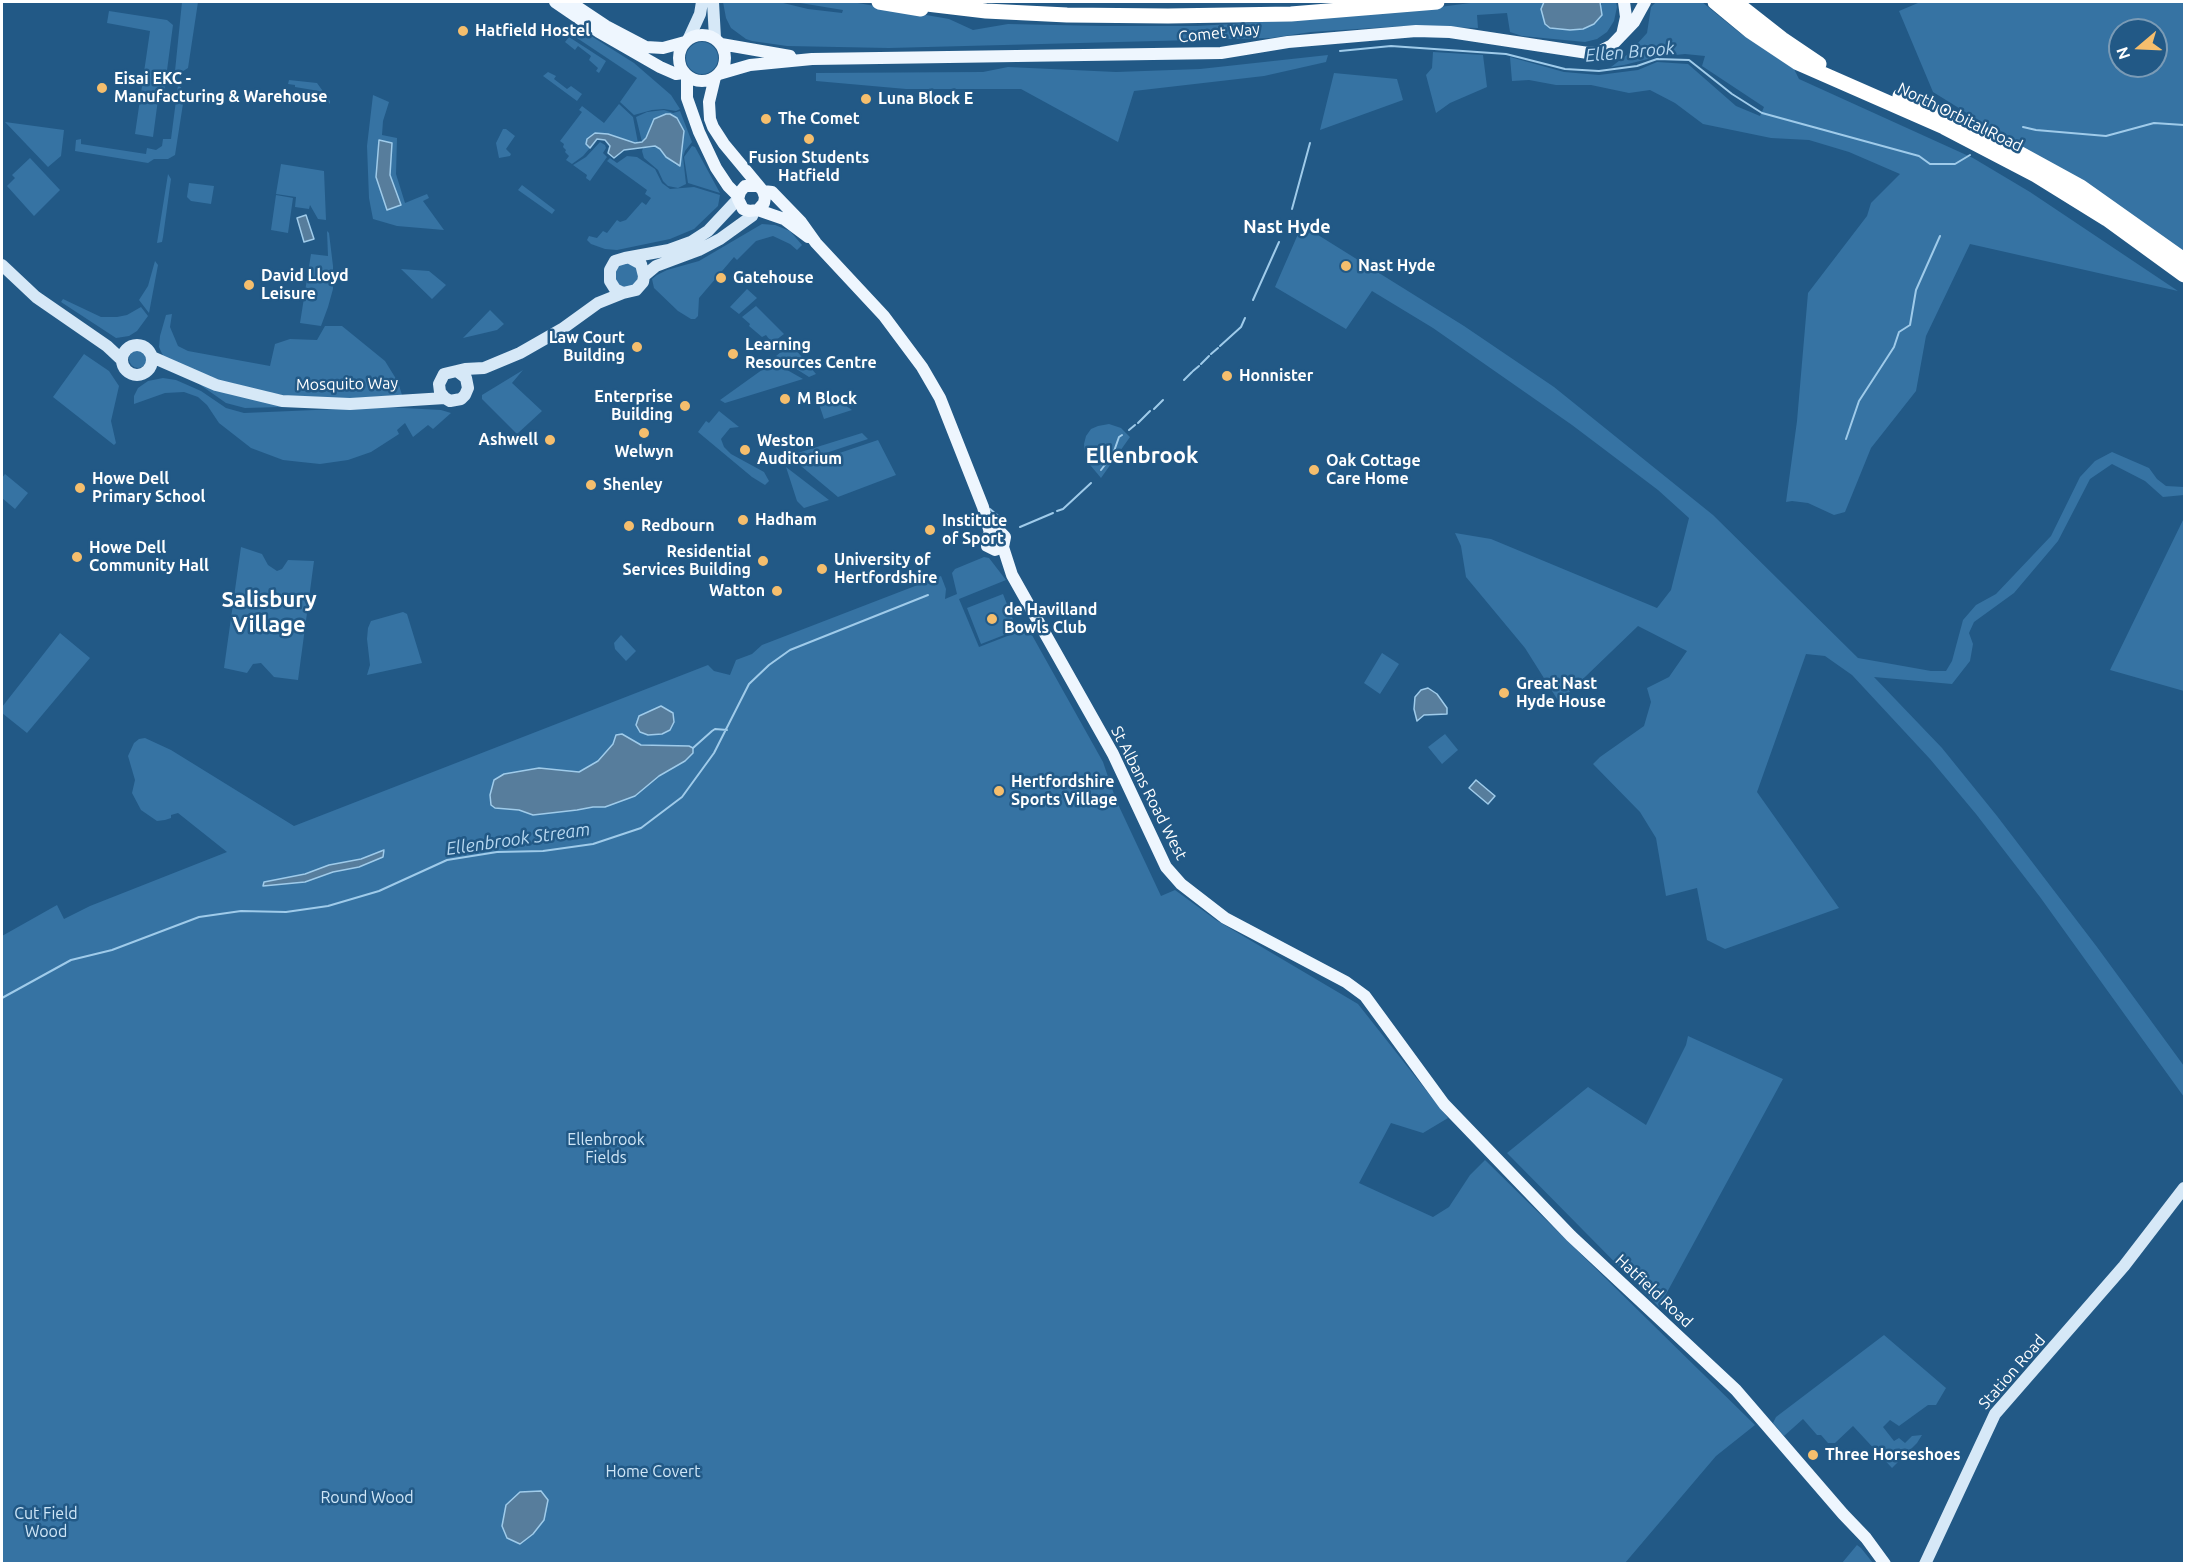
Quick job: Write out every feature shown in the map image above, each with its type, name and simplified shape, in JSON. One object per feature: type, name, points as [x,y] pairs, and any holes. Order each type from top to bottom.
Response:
[{"type":"highway","points":[[879,2],[980,18],[1088,23],[1200,23],[1437,2]]},
{"type":"highway","points":[[910,2],[1067,15],[1292,14]]},
{"type":"highway","points":[[1168,16],[1317,2]]},
{"type":"highway","name":"North Orbital Road","points":[[1715,2],[1750,31],[1797,63],[1944,127],[2036,175],[2107,219],[2184,275]]},
{"type":"highway","name":"North Orbital Road","points":[[1735,2],[1814,62],[1940,112],[2009,146],[2081,187],[2184,260]]},
{"type":"main road","points":[[555,2],[599,32],[660,68],[685,75],[696,81],[706,81],[717,76],[725,60],[718,41],[699,35],[663,48],[637,44],[570,2]]},
{"type":"main road","points":[[1621,36],[1626,17],[1624,2]]},
{"type":"main road","name":"Comet Way","points":[[717,76],[750,65],[812,59],[1221,53],[1336,37],[1416,31],[1460,34],[1588,53],[1605,49],[1621,36],[1634,22],[1645,2]]},
{"type":"main road","points":[[685,75],[678,61],[679,54],[687,40]]},
{"type":"main road","name":"Comet Way","points":[[718,41],[812,59]]},
{"type":"main road","name":"St Albans Road West","points":[[685,75],[687,98],[702,141],[716,168],[738,197],[743,209],[784,219],[816,243]]},
{"type":"main road","name":"St Albans Road West","points":[[717,76],[709,102],[710,118],[724,144],[747,169],[760,189],[776,195],[801,222],[816,243],[884,316],[922,367],[940,398],[994,532],[987,538],[987,546],[999,549],[1113,754],[1166,867],[1181,884],[1225,918],[1346,982],[1365,996],[1401,1047]]},
{"type":"main road","points":[[738,197],[745,186],[760,189],[764,202],[756,211]]},
{"type":"main road","name":"Hatfield Road","points":[[1401,1047],[1444,1104],[1571,1236],[1736,1390],[1866,1538],[1884,1563]]},
{"type":"street","points":[[687,40],[700,14],[702,2]]},
{"type":"street","points":[[713,2],[718,41]]},
{"type":"street","points":[[598,303],[615,261],[669,250],[691,242],[708,231],[738,197]]},
{"type":"street","points":[[644,276],[656,266],[699,250],[720,239],[756,211]]},
{"type":"street","points":[[483,368],[477,367],[444,374],[439,384],[440,392],[450,401],[460,399],[465,395],[468,385],[483,368],[547,339],[598,303],[636,290],[643,282],[644,276],[641,264],[630,258]]},
{"type":"street","points":[[2,265],[36,297],[107,346],[122,360]]},
{"type":"street","points":[[609,277],[615,289],[623,293]]},
{"type":"street","points":[[107,346],[129,347],[136,344],[145,347],[151,363],[145,373],[133,374],[123,366],[124,353],[129,347]]},
{"type":"street","name":"Mosquito Way","points":[[151,363],[175,368],[216,385],[282,401],[350,404],[445,398]]},
{"type":"street","points":[[457,371],[466,378],[468,385]]},
{"type":"street","name":"Mosquito Way","points":[[417,399],[439,384]]},
{"type":"street","name":"Station Road","points":[[1926,1563],[1995,1414],[2061,1341],[2158,1224],[2184,1188]]},
{"type":"green space","points":[[182,2],[198,2],[188,68],[180,73],[175,71]]},
{"type":"green space","points":[[723,2],[779,2],[808,9],[842,13],[843,10],[794,2],[852,2],[949,19],[973,30],[1008,24],[1197,26],[1432,8],[1478,2],[1602,5],[1600,2],[1616,2],[1617,7],[1614,21],[1607,32],[1597,39],[1585,42],[1522,36],[1510,32],[1507,13],[1477,15],[1478,28],[1404,26],[1311,32],[1271,38],[889,48],[787,46],[752,41],[731,28],[726,18]]},
{"type":"green space","points":[[1656,2],[1702,2],[1740,33],[1794,69],[1799,79],[1973,158],[2030,192],[2178,291],[1970,244],[1926,336],[1916,391],[1871,448],[1845,512],[1834,515],[1808,503],[1786,502],[1797,421],[1808,293],[1867,216],[1871,203],[1900,174],[1849,152],[1809,140],[1771,138],[1703,124],[1675,103],[1650,90],[1629,93],[1591,85],[1556,85],[1529,80],[1512,81],[1510,57],[1564,72],[1599,75],[1638,70],[1657,62],[1688,64],[1736,106],[1760,116],[1764,107],[1702,66],[1705,56],[1685,54],[1656,57],[1611,67],[1628,54],[1647,33],[1651,7]]},
{"type":"green space","points":[[1918,2],[2184,2],[2184,255],[1982,127],[1983,123],[1933,92],[1899,11]]},
{"type":"green space","points":[[109,11],[167,20],[173,25],[164,93],[159,92],[153,137],[135,134],[150,31],[107,23]]},
{"type":"green space","points":[[572,24],[634,63],[671,95],[680,109],[676,111],[652,110],[634,115],[620,102],[637,78],[568,32],[568,27]]},
{"type":"green space","points":[[569,37],[606,61],[599,73],[596,71],[598,68],[589,60],[591,56],[578,46],[575,50],[565,42]]},
{"type":"green space","points":[[702,42],[713,47],[718,58],[713,69],[702,74],[691,69],[686,58],[691,47]]},
{"type":"green space","points":[[1433,52],[1483,55],[1487,87],[1450,103],[1436,113],[1426,75],[1432,68]]},
{"type":"green space","points":[[1328,55],[1326,62],[1264,76],[1134,91],[1118,142],[1021,89],[906,89],[816,81],[816,73],[983,72],[1008,67],[1116,72],[1200,69]]},
{"type":"green space","points":[[548,72],[556,76],[554,79],[567,89],[571,86],[582,94],[577,101],[543,76]]},
{"type":"green space","points":[[1334,73],[1397,79],[1403,100],[1320,130]]},
{"type":"green space","points":[[289,80],[317,83],[330,104],[319,91],[295,87],[295,85],[288,84]]},
{"type":"green space","points":[[178,85],[185,91],[175,155],[168,159],[154,159],[148,163],[75,151],[76,140],[81,139],[81,144],[146,154],[147,148],[156,150],[162,146],[163,139],[171,139]]},
{"type":"green space","points":[[373,95],[389,102],[383,121],[382,135],[397,138],[396,174],[405,203],[427,194],[429,198],[423,201],[444,230],[397,226],[373,219],[369,198],[367,146]]},
{"type":"green space","points":[[619,104],[633,117],[638,143],[608,134],[595,133],[586,140],[590,148],[583,156],[572,164],[566,160],[569,156],[565,152],[564,144],[560,141],[582,112],[579,110],[582,106],[604,123]]},
{"type":"green space","points":[[664,110],[673,113],[680,111],[692,142],[683,157],[686,184],[678,188],[668,186],[663,181],[658,170],[644,158],[642,151],[643,148],[658,147],[666,157],[681,166],[680,154],[683,140],[680,122],[670,114],[658,117],[652,122],[642,142],[636,117],[647,112]]},
{"type":"green space","points":[[5,122],[64,130],[61,156],[48,167]]},
{"type":"green space","points":[[503,129],[515,136],[506,149],[511,154],[510,156],[499,158],[496,143]]},
{"type":"green space","points":[[600,142],[605,145],[603,153],[607,157],[590,181],[586,178],[587,175],[573,165],[586,157]]},
{"type":"green space","points":[[692,146],[695,147],[720,193],[688,183],[684,157]]},
{"type":"green space","points":[[627,156],[637,157],[655,169],[662,183],[670,189],[694,187],[720,195],[718,206],[694,229],[670,239],[617,250],[591,244],[587,240],[589,236],[597,238],[603,231],[607,233],[617,220],[620,222],[626,220],[642,202],[646,205],[651,198],[645,194],[647,190],[607,161],[610,158],[617,163]]},
{"type":"green space","points":[[30,158],[60,190],[34,216],[7,186],[15,178],[12,175]]},
{"type":"green space","points":[[281,164],[324,171],[326,220],[318,219],[310,205],[309,209],[295,207],[296,197],[276,194]]},
{"type":"green space","points":[[168,174],[171,179],[163,237],[162,242],[157,243]]},
{"type":"green space","points":[[189,183],[214,186],[211,204],[191,201],[187,197]]},
{"type":"green space","points":[[522,185],[555,210],[552,214],[518,190]]},
{"type":"green space","points":[[276,195],[293,198],[288,233],[271,230]]},
{"type":"green space","points":[[762,224],[775,225],[790,231],[802,245],[797,250],[773,236],[756,241],[737,260],[734,257],[699,298],[698,316],[695,319],[678,311],[654,288],[652,279],[657,275],[699,261]]},
{"type":"green space","points":[[1302,225],[1464,326],[1554,387],[1713,515],[1858,658],[1931,671],[1946,671],[1952,661],[1963,620],[1976,605],[1996,594],[2051,536],[2080,477],[2095,461],[2112,452],[2149,468],[2166,486],[2184,487],[2184,495],[2163,497],[2145,481],[2112,464],[2090,479],[2058,541],[2014,593],[1974,622],[1969,633],[1973,644],[1970,661],[1952,684],[1874,677],[1942,748],[2097,947],[2184,1066],[2184,1097],[2040,897],[1976,814],[1930,759],[1852,675],[1825,656],[1806,654],[1757,792],[1839,908],[1725,949],[1707,940],[1697,888],[1666,896],[1656,838],[1640,812],[1593,764],[1644,726],[1651,702],[1647,688],[1669,677],[1687,651],[1638,626],[1559,702],[1525,648],[1466,577],[1461,546],[1455,533],[1491,539],[1657,608],[1671,590],[1689,518],[1658,490],[1572,425],[1433,328],[1372,291],[1346,329],[1275,287]]},
{"type":"green space","points":[[327,231],[333,266],[333,289],[328,307],[321,326],[300,323],[311,254],[328,256]]},
{"type":"green space","points":[[155,261],[158,265],[149,313],[139,300],[148,286]]},
{"type":"green space","points":[[626,263],[634,267],[638,275],[634,283],[626,287],[618,283],[614,275],[618,267]]},
{"type":"green space","points":[[401,269],[429,271],[446,285],[432,299]]},
{"type":"green space","points":[[747,289],[757,298],[739,314],[730,307]]},
{"type":"green space","points":[[63,299],[101,317],[127,315],[141,307],[148,316],[137,331],[129,336],[116,338],[61,302]]},
{"type":"green space","points":[[756,306],[784,334],[772,343],[766,335],[762,337],[749,326],[750,324],[742,317]]},
{"type":"green space","points":[[490,310],[504,324],[497,330],[463,338]]},
{"type":"green space","points":[[172,314],[170,327],[178,346],[188,351],[270,366],[275,344],[290,339],[317,340],[325,326],[342,326],[385,361],[398,382],[402,395],[341,399],[301,398],[252,390],[208,378],[164,358],[159,347],[160,336],[166,315]]},
{"type":"green space","points":[[791,344],[816,374],[809,377],[776,356]]},
{"type":"green space","points":[[138,350],[146,355],[147,359],[142,367],[138,368],[130,363],[129,359],[134,351]]},
{"type":"green space","points":[[84,354],[109,371],[119,386],[111,421],[116,443],[114,445],[53,397]]},
{"type":"green space","points":[[773,362],[803,379],[725,403],[720,400]]},
{"type":"green space","points":[[523,370],[512,383],[542,411],[517,434],[482,399],[482,395]]},
{"type":"green space","points":[[163,378],[176,380],[201,391],[226,408],[244,413],[385,407],[441,410],[451,413],[433,429],[428,425],[413,437],[405,423],[397,430],[399,434],[371,452],[348,460],[320,464],[283,460],[251,448],[219,423],[207,405],[198,397],[184,392],[165,393],[134,404],[134,396],[138,388],[148,381]]},
{"type":"green space","points":[[199,384],[292,404],[280,407],[245,408],[226,403]]},
{"type":"green space","points":[[832,396],[852,410],[824,419],[818,401]]},
{"type":"green space","points":[[719,411],[739,427],[730,428],[721,439],[724,447],[731,454],[764,472],[769,481],[765,485],[698,432],[706,421],[709,423]]},
{"type":"green space","points":[[1109,424],[1121,428],[1130,437],[1101,478],[1086,460],[1084,444],[1091,429]]},
{"type":"green space","points":[[862,433],[868,439],[796,463],[788,456]]},
{"type":"green space","points":[[878,440],[896,475],[838,497],[801,466]]},
{"type":"green space","points":[[786,467],[829,500],[804,508],[797,501]]},
{"type":"green space","points":[[5,474],[28,493],[15,509],[2,498],[2,478]]},
{"type":"green space","points":[[2184,518],[2184,691],[2110,670]]},
{"type":"green space","points":[[241,547],[262,554],[268,565],[277,571],[282,569],[288,560],[314,561],[298,680],[274,677],[261,663],[253,664],[247,673],[224,668]]},
{"type":"green space","name":"Ellenbrook Fields","points":[[984,557],[989,558],[1006,580],[959,599],[979,647],[1028,628],[1103,762],[1116,800],[1161,896],[1175,890],[1216,920],[1358,1004],[1448,1118],[1423,1133],[1391,1123],[1359,1183],[1433,1217],[1449,1207],[1470,1175],[1485,1160],[1755,1425],[1716,1456],[1625,1563],[2,1563],[2,936],[57,905],[64,919],[90,906],[227,852],[178,813],[171,815],[171,818],[157,821],[141,810],[132,793],[135,780],[128,756],[134,743],[145,738],[171,750],[294,826],[708,665],[714,671],[730,675],[736,660],[752,654],[762,645],[941,576],[946,589],[945,599],[957,594],[952,573],[955,569]]},
{"type":"green space","name":"de Havilland Bowls Club","points":[[1003,594],[1017,630],[981,644],[967,608]]},
{"type":"green space","points":[[403,612],[407,614],[422,663],[367,675],[370,665],[367,639],[371,621]]},
{"type":"green space","points":[[60,633],[90,658],[27,733],[2,713],[2,707]]},
{"type":"green space","points":[[621,635],[636,651],[626,661],[615,649],[614,643]]},
{"type":"green space","points":[[1382,653],[1399,664],[1380,694],[1364,683]]},
{"type":"green space","points":[[1445,734],[1458,750],[1442,764],[1428,747]]},
{"type":"green space","points":[[1688,1036],[1783,1079],[1659,1307],[1507,1153],[1588,1087],[1646,1125],[1686,1045]]},
{"type":"green space","points":[[1884,1335],[1946,1388],[1936,1405],[1928,1405],[1899,1426],[1890,1420],[1883,1427],[1894,1441],[1899,1438],[1905,1443],[1912,1436],[1922,1435],[1917,1443],[1892,1468],[1853,1426],[1835,1443],[1828,1443],[1821,1435],[1817,1435],[1803,1419],[1784,1436],[1773,1423],[1776,1417]]},
{"type":"green space","points":[[1857,1545],[1861,1548],[1873,1563],[1842,1563]]},
{"type":"shaded area","points":[[1544,2],[1600,2],[1602,15],[1594,24],[1583,29],[1550,28],[1545,24],[1541,9]]},
{"type":"shaded area","points":[[666,114],[677,118],[684,131],[680,166],[655,146],[624,150],[614,158],[608,153],[610,146],[605,140],[597,139],[590,148],[586,144],[587,139],[595,133],[608,134],[635,143],[642,142],[654,119]]},
{"type":"shaded area","points":[[379,140],[392,143],[390,175],[401,205],[387,210],[376,177]]},
{"type":"shaded area","points":[[306,215],[314,239],[304,242],[297,218]]},
{"type":"shaded area","points":[[1428,688],[1437,694],[1447,708],[1447,714],[1424,715],[1417,721],[1414,709],[1415,697],[1421,690]]},
{"type":"shaded area","points":[[661,706],[673,713],[674,722],[670,730],[662,734],[648,735],[640,732],[636,725],[639,716]]},
{"type":"shaded area","points":[[622,734],[641,745],[689,746],[693,748],[693,753],[635,796],[605,807],[533,815],[519,810],[495,808],[491,805],[490,795],[494,780],[504,774],[539,768],[579,772],[598,761],[613,744],[616,735]]},
{"type":"shaded area","points":[[1476,780],[1495,796],[1488,804],[1469,788]]},
{"type":"shaded area","points":[[384,850],[383,857],[359,867],[333,872],[305,882],[263,886],[264,882],[305,874],[329,865],[361,859]]},
{"type":"shaded area","points":[[541,1491],[548,1500],[544,1520],[533,1534],[520,1544],[507,1538],[502,1526],[506,1505],[520,1492]]},
{"type":"waterway","name":"Ellen Brook","points":[[1340,51],[1391,46],[1506,54],[1565,69],[1599,71],[1637,66],[1657,59],[1689,60],[1732,94],[1762,113],[1919,156],[1930,164],[1955,164],[1970,155]]},
{"type":"waterway","name":"Ellen Brook","points":[[2023,127],[2106,136],[2154,123],[2184,125]]},
{"type":"waterway","name":"Ellen Brook","points":[[1292,209],[1310,143]]},
{"type":"waterway","points":[[1846,439],[1859,401],[1894,347],[1899,332],[1910,325],[1916,290],[1940,236]]},
{"type":"waterway","name":"Ellen Brook","points":[[1253,300],[1279,242]]},
{"type":"waterway","name":"Ellen Brook","points":[[1220,346],[1241,327],[1245,318]]},
{"type":"waterway","name":"Ellen Brook","points":[[1211,354],[1218,348]]},
{"type":"waterway","name":"Ellen Brook","points":[[1201,364],[1209,356]]},
{"type":"waterway","name":"Ellen Brook","points":[[1193,371],[1199,366]]},
{"type":"waterway","name":"Ellen Brook","points":[[1184,380],[1192,372]]},
{"type":"waterway","name":"Ellen Brook","points":[[1154,409],[1163,400]]},
{"type":"waterway","name":"Ellen Brook","points":[[1138,423],[1150,411]]},
{"type":"waterway","name":"Ellen Brook","points":[[1129,430],[1135,425]]},
{"type":"waterway","name":"Ellen Brook","points":[[1101,470],[1113,454],[1119,437],[1122,435]]},
{"type":"waterway","name":"Ellen Brook","points":[[1057,511],[1063,509],[1091,483]]},
{"type":"waterway","points":[[990,509],[1002,519]]},
{"type":"waterway","name":"Ellen Brook","points":[[1020,527],[1053,513]]},
{"type":"waterway","name":"Ellenbrook Stream","points":[[2,998],[71,960],[112,950],[199,917],[241,911],[286,912],[328,906],[379,891],[447,860],[497,852],[543,851],[593,844],[641,828],[682,797],[714,753],[749,684],[769,665],[790,650],[928,595]]},
{"type":"waterway","points":[[693,748],[715,729],[727,730]]},
{"type":"place","name":"Hatfield Hostel","points":[[463,31]]},
{"type":"place","name":"Eisai EKC - Manufacturing & Warehouse","points":[[102,88]]},
{"type":"place","name":"Luna Block E","points":[[866,99]]},
{"type":"place","name":"The Comet","points":[[766,119]]},
{"type":"place","name":"Fusion Students Hatfield","points":[[809,139]]},
{"type":"place","name":"Nast Hyde","points":[[1346,266]]},
{"type":"place","name":"Gatehouse","points":[[721,278]]},
{"type":"place","name":"David Lloyd Leisure","points":[[249,285]]},
{"type":"place","name":"Law Court Building","points":[[637,347]]},
{"type":"place","name":"Learning Resources Centre","points":[[733,354]]},
{"type":"place","name":"Honnister","points":[[1227,376]]},
{"type":"place","name":"M Block","points":[[785,399]]},
{"type":"place","name":"Enterprise Building","points":[[685,406]]},
{"type":"place","name":"Welwyn","points":[[644,433]]},
{"type":"place","name":"Ashwell","points":[[550,440]]},
{"type":"place","name":"Weston Auditorium","points":[[745,450]]},
{"type":"place","name":"Oak Cottage Care Home","points":[[1314,470]]},
{"type":"place","name":"Shenley","points":[[591,485]]},
{"type":"place","name":"Howe Dell Primary School","points":[[80,488]]},
{"type":"place","name":"Hadham","points":[[743,520]]},
{"type":"place","name":"Redbourn","points":[[629,526]]},
{"type":"place","name":"Institute of Sport","points":[[930,530]]},
{"type":"place","name":"Howe Dell Community Hall","points":[[77,557]]},
{"type":"place","name":"Residential Services Building","points":[[763,561]]},
{"type":"place","name":"University of Hertfordshire","points":[[822,569]]},
{"type":"place","name":"Watton","points":[[777,591]]},
{"type":"place","name":"de Havilland Bowls Club","points":[[992,619]]},
{"type":"place","name":"Great Nast Hyde House","points":[[1504,693]]},
{"type":"place","name":"Hertfordshire Sports Village","points":[[999,791]]},
{"type":"place","name":"Three Horseshoes","points":[[1813,1455]]},
{"type":"district","name":"Nast Hyde","points":[[1287,227]]},
{"type":"district","name":"Ellenbrook","points":[[1142,456]]},
{"type":"district","name":"Salisbury Village","points":[[269,612]]},
{"type":"park label","name":"Home Covert","points":[[653,1472]]},
{"type":"park label","name":"Round Wood","points":[[367,1498]]},
{"type":"park label","name":"Cut Field Wood","points":[[46,1523]]}]
